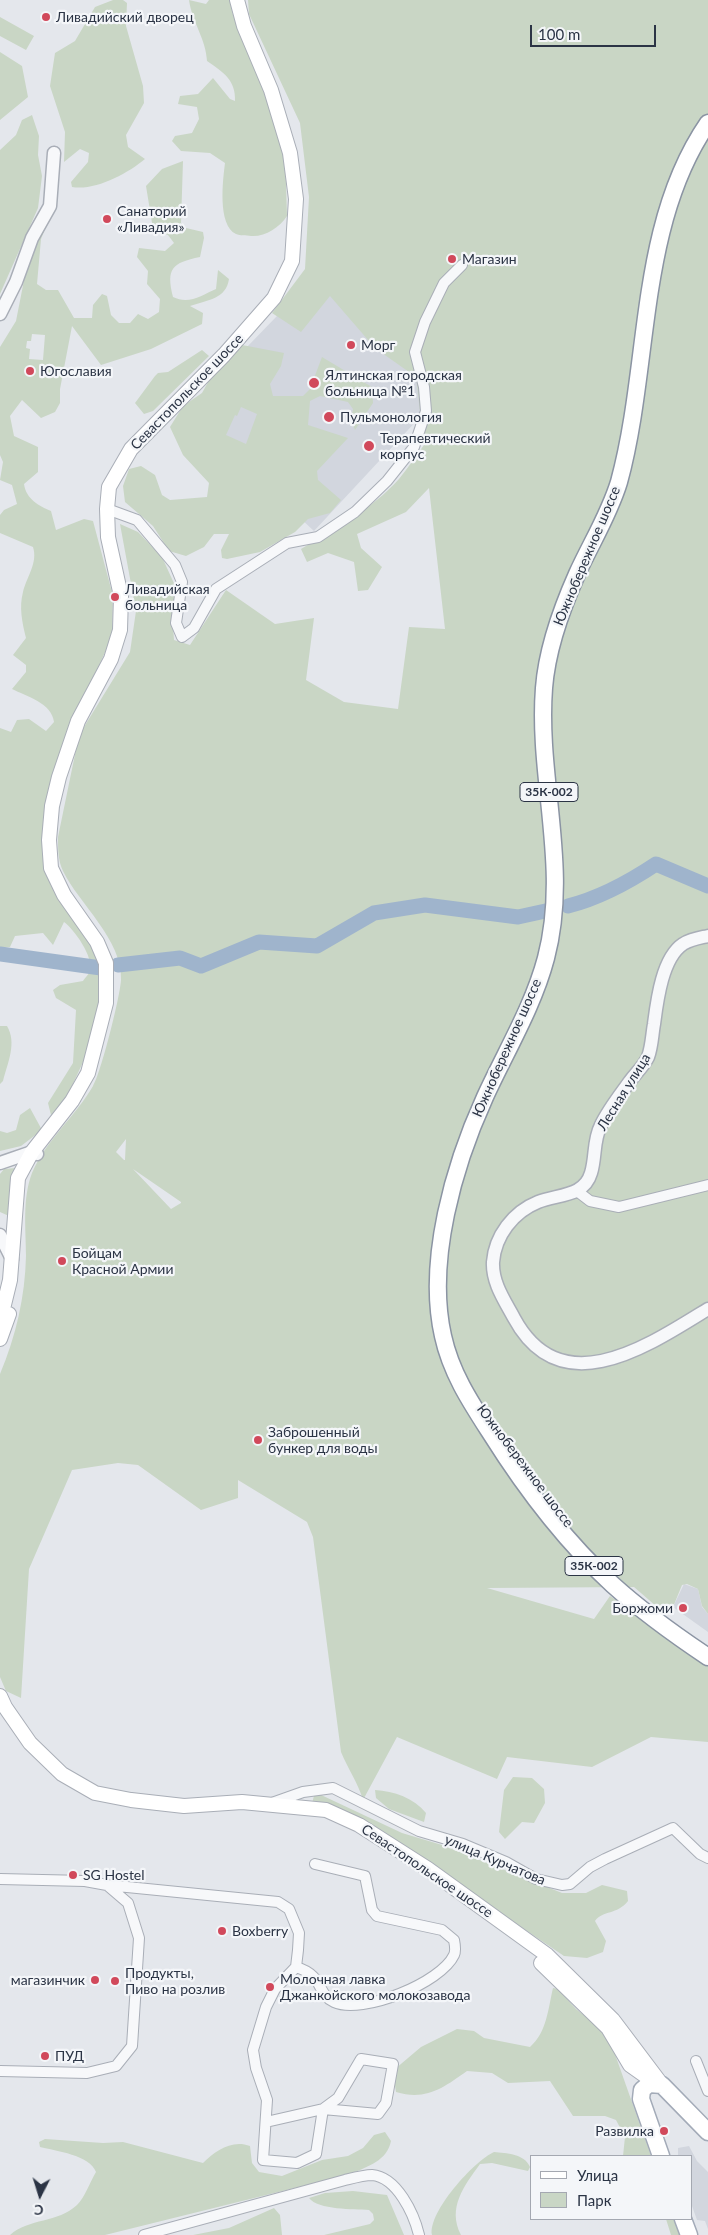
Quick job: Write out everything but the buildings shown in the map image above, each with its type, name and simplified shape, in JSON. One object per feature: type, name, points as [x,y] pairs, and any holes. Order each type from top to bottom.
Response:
[{"type":"main road","name":"Севастопольское шоссе","points":[[4,1308],[12,1259],[16,1189],[23,1167],[72,1101],[88,1073],[106,1003],[106,963],[97,942],[64,894],[51,868],[49,840],[52,806],[74,730],[111,659],[120,630],[121,596],[108,537],[109,487],[131,449],[224,356],[274,298],[292,261],[296,200],[290,154],[271,90],[244,26],[237,0]]},
{"type":"main road","name":"Южнобережное шоссе","points":[[708,123],[680,170],[671,195],[649,301],[626,455],[617,488],[608,514],[577,575],[547,663],[543,720],[555,850],[556,903],[552,927],[537,986],[516,1035],[484,1100],[460,1159],[445,1222],[438,1294],[442,1335],[455,1375],[503,1453],[587,1559],[614,1586],[708,1657]]},
{"type":"main road","name":"Южнобережное шоссе","points":[[708,136],[686,174],[666,240],[632,459],[623,492],[560,640],[550,694],[549,725],[563,865],[560,930],[554,961],[544,991],[481,1129],[470,1163],[454,1226],[447,1305],[449,1333],[457,1358],[476,1401],[525,1471],[592,1554],[619,1581],[665,1623],[708,1647]]},
{"type":"main road","points":[[0,1339],[4,1308],[16,1275],[23,1199],[26,1180],[35,1153]]},
{"type":"main road","name":"Севастопольское шоссе","points":[[12,1259],[16,1275]]},
{"type":"main road","name":"Севастопольское шоссе","points":[[2,1705],[28,1749],[58,1777],[91,1797],[129,1807],[182,1812],[267,1807],[326,1810],[366,1829],[428,1869],[547,1955],[613,2020],[660,2086],[708,2136]]},
{"type":"main road","name":"Севастопольское шоссе","points":[[267,1807],[282,1812],[325,1818],[340,1824],[382,1848],[542,1963],[608,2028],[630,2065],[660,2086],[708,2132]]},
{"type":"main road","points":[[636,2050],[630,2065],[661,2155]]},
{"type":"main road","points":[[642,2102],[645,2086],[660,2086]]},
{"type":"main road","points":[[683,2220],[689,2235]]},
{"type":"street","points":[[0,314],[16,282],[32,238],[50,206],[54,153]]},
{"type":"street","points":[[109,510],[137,520],[175,565],[182,582],[176,623],[182,637],[194,628],[216,589],[287,543],[318,537],[355,512],[386,481],[414,447],[426,410],[424,387],[415,352],[425,322],[444,283],[462,265]]},
{"type":"street","name":"Лесная улица","points":[[577,1191],[586,1184],[590,1177],[600,1126],[631,1079],[643,1066],[648,1055],[662,979],[675,952],[688,942],[708,936]]},
{"type":"street","points":[[0,1163],[35,1153]]},
{"type":"street","points":[[708,1185],[619,1207],[590,1201],[577,1191],[538,1202],[505,1228],[495,1249],[493,1264],[498,1288],[518,1324],[544,1355],[558,1361],[577,1364],[601,1363],[646,1346],[708,1309]]},
{"type":"street","points":[[0,1235],[12,1259]]},
{"type":"street","name":"улица Курчатова","points":[[267,1807],[303,1792],[333,1788],[398,1822],[419,1831],[463,1844],[552,1884],[570,1884],[590,1867],[673,1828],[700,1854],[708,1858]]},
{"type":"street","points":[[296,1968],[307,1971],[316,1978],[325,1995],[334,2002],[359,2006],[382,2001],[432,1977],[447,1965],[455,1955],[454,1940],[442,1930],[377,1916],[372,1910],[364,1876],[315,1864]]},
{"type":"street","points":[[0,1879],[85,1880],[107,1885],[278,1902],[289,1909],[299,1933],[296,1968],[275,1989],[266,2007],[253,2050],[256,2068],[267,2100],[263,2160],[297,2163],[316,2154],[323,2109],[338,2098],[361,2059],[393,2064],[386,2103],[378,2114],[323,2109],[266,2122]]},
{"type":"street","points":[[0,2070],[87,2073],[116,2066],[132,2046],[139,1938],[128,1903],[107,1885]]},
{"type":"street","points":[[696,2061],[708,2091]]},
{"type":"street","points":[[144,2235],[345,2180],[373,2175],[388,2181],[396,2190],[416,2222],[419,2235]]},
{"type":"shaded area","name":"Ялтинская городская больница №1","points":[[322,284],[414,356],[421,416],[314,531],[185,411],[307,285]]},
{"type":"shaded area","points":[[684,1584],[698,1589],[702,1607],[708,1614],[708,1632],[673,1607]]},
{"type":"shaded area","points":[[689,2146],[697,2161],[708,2172],[708,2229],[705,2221],[697,2220],[693,2209],[693,2155],[678,2155],[678,2148]]},
{"type":"green space","points":[[113,0],[123,0],[127,3],[126,26],[143,86],[144,103],[126,135],[128,147],[145,159],[120,176],[100,184],[81,188],[72,187],[71,182],[88,162],[89,153],[80,149],[64,162],[65,132],[50,86],[55,53],[75,41],[95,7]]},
{"type":"green space","points":[[189,0],[206,4],[209,0],[231,0],[232,12],[274,116],[285,152],[287,216],[276,228],[261,235],[238,235],[230,229],[226,221],[223,201],[225,163],[210,153],[181,151],[172,141],[175,136],[192,133],[199,119],[197,107],[178,104],[180,96],[198,94],[213,78],[230,99],[235,101],[231,82],[223,73],[207,61],[204,45]]},
{"type":"green space","points":[[248,0],[708,0],[708,1614],[702,1606],[698,1589],[687,1584],[682,1585],[673,1607],[664,1613],[634,1587],[487,1588],[594,1619],[610,1596],[708,1663],[708,1742],[651,1737],[592,1767],[507,1757],[497,1779],[397,1737],[363,1800],[341,1752],[313,1537],[307,1522],[238,1480],[238,1498],[201,1510],[138,1465],[118,1463],[72,1470],[29,1569],[21,1698],[6,1691],[0,1677],[0,1374],[11,1345],[22,1301],[26,1256],[25,1214],[27,1193],[32,1173],[38,1161],[93,1086],[110,1034],[121,980],[120,965],[115,951],[99,923],[70,884],[61,867],[58,850],[58,837],[79,735],[130,652],[136,611],[120,524],[138,532],[162,557],[177,590],[172,611],[174,640],[190,645],[226,590],[275,624],[314,618],[306,680],[344,702],[398,709],[409,627],[445,629],[429,488],[406,512],[357,534],[361,548],[382,567],[368,590],[358,591],[354,562],[328,553],[307,562],[301,549],[353,518],[377,500],[399,479],[424,445],[416,377],[375,348],[330,296],[301,332],[272,313],[305,269],[309,197],[300,123],[249,14]],"holes":[[[126,1139],[125,1160],[124,1160],[116,1152]],[[133,1169],[181,1202],[181,1203],[171,1209]]]},
{"type":"green space","points":[[0,17],[34,36],[26,50],[0,36]]},
{"type":"green space","points":[[0,52],[22,66],[28,97],[0,120]]},
{"type":"green space","points":[[32,115],[39,136],[38,155],[42,176],[38,208],[0,294],[0,150],[16,135],[22,120]]},
{"type":"green space","points":[[183,161],[181,223],[186,228],[203,232],[204,238],[200,257],[183,262],[173,268],[170,279],[173,297],[190,300],[216,289],[218,270],[229,279],[224,291],[215,298],[190,306],[203,313],[202,324],[151,349],[101,365],[72,326],[60,389],[60,403],[55,412],[41,418],[22,400],[10,416],[14,436],[38,447],[38,472],[24,484],[27,494],[38,504],[51,511],[56,530],[84,519],[93,521],[113,596],[112,637],[68,733],[43,850],[51,886],[98,949],[106,975],[88,1051],[67,1097],[51,1115],[48,1103],[73,1063],[76,1010],[56,998],[53,990],[60,985],[83,981],[89,972],[90,965],[89,958],[82,944],[64,922],[53,945],[43,933],[15,936],[10,947],[0,948],[0,728],[11,732],[17,720],[29,719],[46,731],[54,722],[52,715],[44,705],[12,689],[26,672],[26,665],[13,655],[26,638],[21,603],[33,564],[34,553],[33,547],[0,533],[0,515],[4,510],[17,504],[12,485],[0,480],[3,462],[0,455],[0,347],[16,321],[28,260],[42,224],[49,219],[41,239],[37,284],[46,290],[58,290],[74,318],[92,318],[93,305],[102,294],[107,296],[111,315],[119,323],[130,323],[138,314],[148,319],[159,312],[160,299],[147,284],[148,271],[137,257],[139,248],[165,251],[174,243],[168,235],[153,229],[146,186],[162,169]],"holes":[[[32,334],[45,335],[43,360],[29,359],[30,349],[26,348],[27,341],[31,341]]]},
{"type":"green space","points":[[242,345],[284,353],[281,366],[270,384],[273,396],[303,396],[310,389],[322,357],[372,387],[373,403],[355,430],[351,420],[353,409],[348,402],[320,396],[310,401],[308,425],[348,438],[317,471],[318,480],[341,500],[330,513],[308,519],[295,532],[260,552],[227,559],[222,558],[221,550],[229,534],[214,534],[204,547],[186,556],[169,551],[153,526],[125,502],[123,486],[129,469],[141,466],[155,475],[162,495],[170,500],[207,497],[209,483],[183,455],[170,427],[183,406],[202,393],[212,375]],"holes":[[[241,407],[257,414],[246,444],[226,435],[235,415],[237,416]]]},
{"type":"green space","points":[[202,350],[209,356],[153,411],[144,414],[135,403],[155,376],[158,373],[168,372]]},
{"type":"green space","points":[[0,1026],[7,1026],[10,1032],[11,1046],[3,1081],[0,1084]]},
{"type":"green space","points":[[30,1108],[42,1130],[21,1146],[0,1151],[0,1131],[7,1133],[16,1130],[20,1115]]},
{"type":"green space","points":[[16,1168],[10,1185],[9,1216],[0,1212],[0,1174],[4,1169]]},
{"type":"green space","points":[[513,1777],[532,1778],[544,1789],[545,1803],[534,1823],[522,1822],[505,1839],[499,1832],[504,1790]]},
{"type":"green space","points":[[375,1790],[389,1792],[410,1799],[426,1813],[424,1822],[389,1809],[376,1798]]},
{"type":"green space","points":[[319,1794],[402,1833],[442,1845],[562,1893],[586,1893],[602,1885],[627,1891],[628,1901],[619,1908],[602,1915],[595,1921],[606,1941],[603,1952],[587,1958],[564,1956],[422,1860],[312,1803],[314,1796]]},
{"type":"green space","points":[[553,1988],[558,1989],[576,2009],[603,2030],[610,2040],[651,2155],[623,2155],[625,2137],[616,2120],[605,2116],[573,2116],[550,2081],[508,2083],[492,2073],[467,2071],[450,2083],[425,2094],[416,2095],[396,2092],[395,2069],[421,2047],[457,2029],[474,2031],[484,2038],[530,2047],[540,2034],[548,2012]]},
{"type":"green space","points":[[385,2132],[391,2141],[389,2148],[381,2158],[351,2174],[105,2235],[10,2235],[26,2226],[69,2211],[82,2198],[96,2172],[87,2161],[63,2152],[40,2147],[39,2142],[45,2139],[103,2143],[123,2142],[203,2163],[224,2147],[243,2144],[250,2146],[252,2163],[259,2172],[282,2176],[322,2160],[348,2156],[363,2148],[374,2135]]},
{"type":"green space","points":[[494,2152],[520,2157],[530,2167],[528,2171],[492,2163],[480,2164],[459,2198],[456,2216],[461,2235],[432,2235],[437,2214],[454,2188],[485,2157]]},
{"type":"green space","points":[[353,2191],[387,2195],[404,2235],[324,2235],[370,2224],[374,2220],[373,2214],[369,2210],[328,2207],[320,2205],[309,2198],[325,2193]]},
{"type":"green space","points":[[274,2208],[280,2215],[282,2235],[193,2235],[229,2228]]},
{"type":"green space","points":[[666,2220],[675,2220],[682,2235],[671,2235]]},
{"type":"waterway","points":[[568,906],[614,889],[656,864],[708,886]]},
{"type":"waterway","points":[[118,965],[180,958],[201,966],[259,942],[317,946],[374,913],[425,905],[518,917],[550,910]]},
{"type":"waterway","points":[[0,954],[101,968]]},
{"type":"place","name":"Ливадийский дворец","points":[[46,17]]},
{"type":"place","name":"Санаторий «Ливадия»","points":[[107,219]]},
{"type":"place","name":"Магазин","points":[[452,259]]},
{"type":"place","name":"Морг","points":[[351,345]]},
{"type":"place","name":"Югославия","points":[[30,371]]},
{"type":"place","name":"Ялтинская городская больница №1","points":[[314,383]]},
{"type":"place","name":"Пульмонология","points":[[329,417]]},
{"type":"place","name":"Терапевтический корпус","points":[[369,446]]},
{"type":"place","name":"Ливадийская больница","points":[[115,597]]},
{"type":"place","name":"Бойцам Красной Армии","points":[[62,1261]]},
{"type":"place","name":"Заброшенный бункер для воды","points":[[258,1440]]},
{"type":"place","name":"Боржоми","points":[[683,1608]]},
{"type":"place","name":"SG Hostel","points":[[73,1875]]},
{"type":"place","name":"Boxberry","points":[[222,1931]]},
{"type":"place","name":"магазинчик","points":[[95,1980]]},
{"type":"place","name":"Продукты, Пиво на розлив","points":[[115,1981]]},
{"type":"place","name":"Молочная лавка Джанкойского молокозавода","points":[[270,1987]]},
{"type":"place","name":"ПУД","points":[[45,2056]]},
{"type":"place","name":"Развилка","points":[[664,2131]]}]
